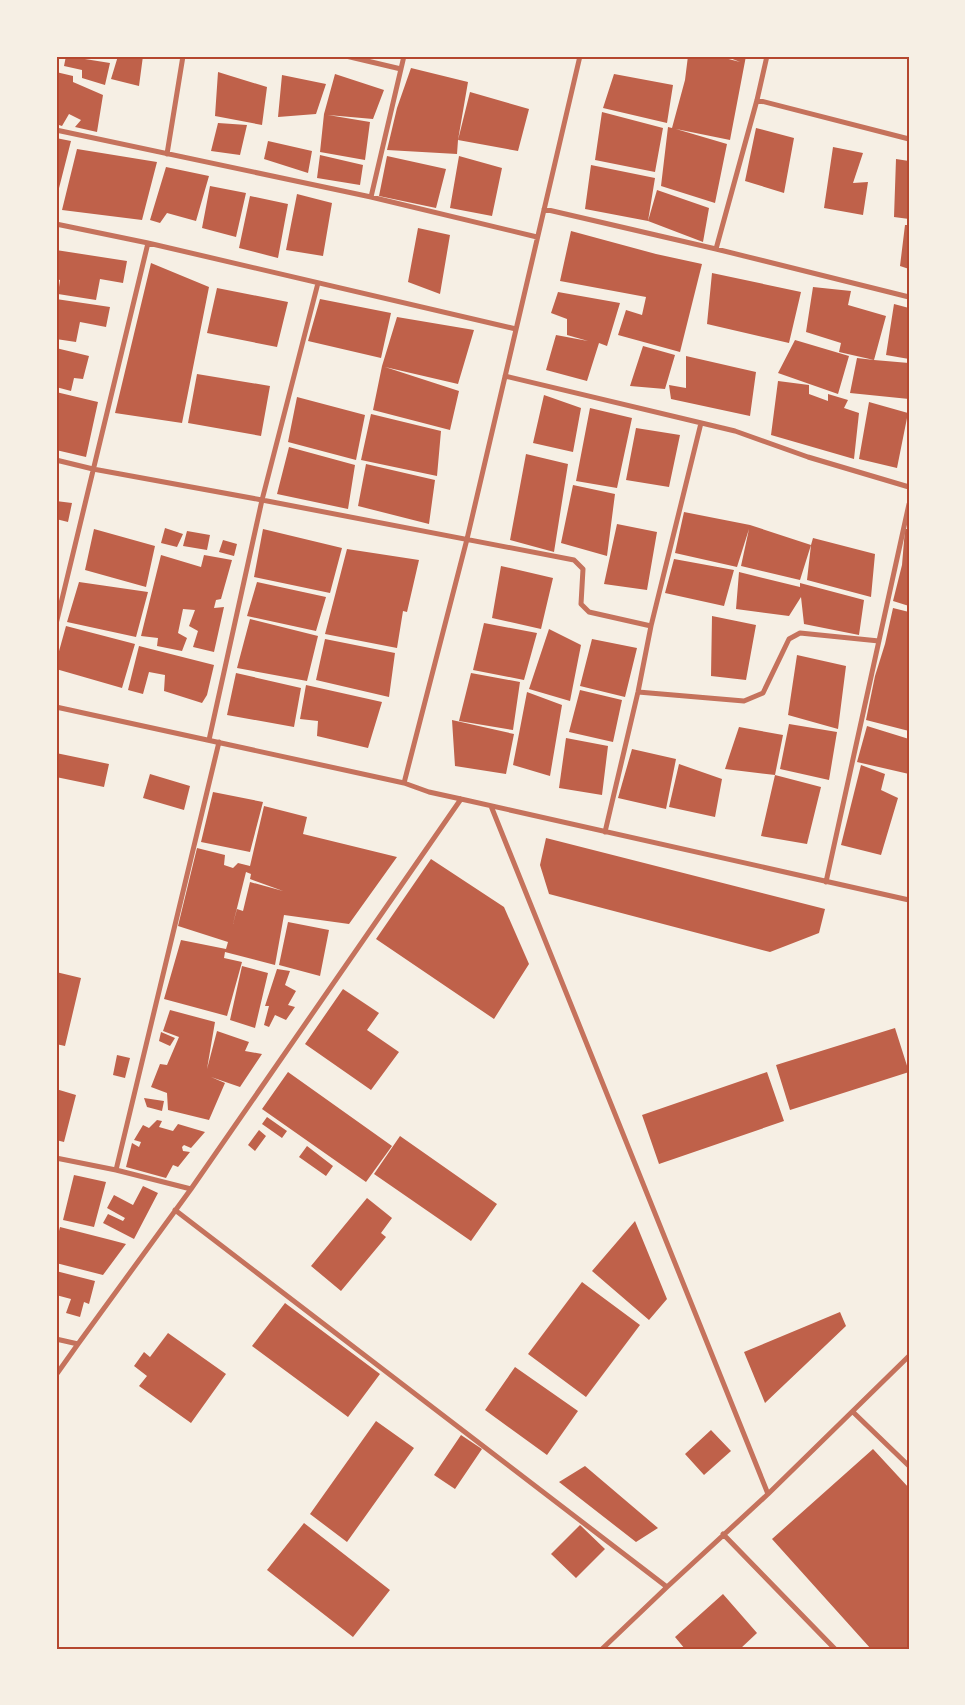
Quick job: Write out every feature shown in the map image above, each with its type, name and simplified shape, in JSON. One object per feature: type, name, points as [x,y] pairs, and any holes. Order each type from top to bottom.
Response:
[{"type":"street","points":[[167,154],[183,56]]},
{"type":"street","points":[[346,56],[401,69]]},
{"type":"street","points":[[371,197],[404,56]]},
{"type":"street","points":[[404,783],[467,539],[580,56]]},
{"type":"street","points":[[716,249],[757,100],[767,56]]},
{"type":"street","points":[[757,100],[909,139]]},
{"type":"street","points":[[56,130],[371,197],[537,237]]},
{"type":"street","points":[[544,209],[909,296]]},
{"type":"street","points":[[56,224],[148,243],[516,329]]},
{"type":"street","points":[[56,624],[148,243]]},
{"type":"street","points":[[209,740],[262,500],[318,283]]},
{"type":"street","points":[[504,376],[735,431],[808,457],[909,487]]},
{"type":"street","points":[[605,832],[638,692],[651,626],[701,423]]},
{"type":"street","points":[[56,460],[93,469],[574,560],[583,569],[580,604],[589,612],[651,626]]},
{"type":"street","points":[[826,882],[909,504]]},
{"type":"street","points":[[638,692],[744,700],[763,693],[789,639],[800,633],[879,641]]},
{"type":"street","points":[[56,707],[404,783],[429,792],[909,900]]},
{"type":"street","points":[[116,1170],[219,742]]},
{"type":"street","points":[[56,1376],[191,1189],[461,799]]},
{"type":"street","points":[[491,806],[768,1494]]},
{"type":"street","points":[[56,1159],[116,1170],[191,1189]]},
{"type":"street","points":[[175,1210],[667,1586]]},
{"type":"street","points":[[56,1339],[78,1344]]},
{"type":"street","points":[[602,1649],[667,1586],[768,1494],[909,1356]]},
{"type":"street","points":[[853,1412],[909,1466]]},
{"type":"street","points":[[723,1534],[834,1649]]},
{"type":"building","points":[[66,56],[110,63],[105,85],[82,78],[82,70],[64,66]]},
{"type":"building","points":[[118,56],[143,56],[139,86],[111,79]]},
{"type":"building","points":[[688,56],[717,56],[740,62],[725,56],[746,56],[730,140],[676,129],[727,144],[715,203],[661,186],[668,127],[672,128],[685,80]]},
{"type":"building","points":[[411,68],[468,82],[457,154],[387,150],[397,108]]},
{"type":"building","points":[[56,72],[73,76],[73,82],[103,95],[97,132],[75,127],[81,120],[69,114],[62,126],[56,124]]},
{"type":"building","points":[[218,72],[267,87],[262,125],[215,116]]},
{"type":"building","points":[[335,74],[384,90],[373,119],[328,115],[370,122],[365,160],[320,152],[324,114]]},
{"type":"building","points":[[614,74],[673,85],[667,123],[603,108]]},
{"type":"building","points":[[282,75],[326,84],[316,114],[278,117]]},
{"type":"building","points":[[470,92],[529,109],[518,151],[458,140]]},
{"type":"building","points":[[602,112],[663,128],[655,172],[595,160]]},
{"type":"building","points":[[218,123],[247,125],[240,155],[211,151]]},
{"type":"building","points":[[756,128],[794,138],[784,193],[745,181]]},
{"type":"building","points":[[56,138],[71,141],[57,196],[56,196]]},
{"type":"building","points":[[268,141],[312,151],[308,173],[264,159]]},
{"type":"building","points":[[833,147],[863,153],[853,183],[868,182],[863,215],[824,208]]},
{"type":"building","points":[[77,149],[157,162],[142,220],[62,210]]},
{"type":"building","points":[[320,155],[363,165],[360,185],[317,178]]},
{"type":"building","points":[[387,156],[446,169],[436,208],[379,196]]},
{"type":"building","points":[[459,156],[502,168],[492,216],[450,208]]},
{"type":"building","points":[[896,159],[909,161],[909,219],[894,217]]},
{"type":"building","points":[[591,165],[655,178],[648,221],[585,209]]},
{"type":"building","points":[[166,167],[209,176],[196,221],[167,213],[160,223],[150,220]]},
{"type":"building","points":[[210,186],[246,193],[236,237],[202,228]]},
{"type":"building","points":[[657,190],[709,208],[703,242],[648,221]]},
{"type":"building","points":[[297,194],[332,203],[323,256],[286,250]]},
{"type":"building","points":[[250,196],[288,204],[278,258],[239,248]]},
{"type":"building","points":[[905,225],[909,225],[909,269],[900,266]]},
{"type":"building","points":[[418,228],[450,235],[440,294],[408,282]]},
{"type":"building","points":[[571,231],[656,254],[702,264],[680,352],[618,335],[626,310],[642,315],[646,297],[560,281]]},
{"type":"building","points":[[56,250],[127,261],[123,283],[100,279],[96,300],[58,294],[60,280],[56,279]]},
{"type":"building","points":[[151,263],[209,287],[182,423],[115,413]]},
{"type":"building","points":[[712,273],[801,292],[789,343],[707,324]]},
{"type":"building","points":[[813,287],[851,291],[848,305],[886,316],[874,360],[839,352],[841,343],[806,332]]},
{"type":"building","points":[[217,288],[288,302],[277,347],[207,333]]},
{"type":"building","points":[[558,292],[620,303],[607,346],[599,343],[587,381],[546,370],[556,335],[588,341],[567,335],[567,319],[551,313]]},
{"type":"building","points":[[56,299],[110,307],[106,327],[80,322],[76,342],[56,339]]},
{"type":"building","points":[[320,299],[391,313],[381,358],[308,341]]},
{"type":"building","points":[[894,304],[909,308],[909,359],[886,355]]},
{"type":"building","points":[[397,317],[474,330],[458,384],[385,367],[459,391],[450,430],[373,410],[382,366]]},
{"type":"building","points":[[795,340],[849,356],[838,394],[778,373]]},
{"type":"building","points":[[643,346],[675,355],[665,389],[630,386]]},
{"type":"building","points":[[56,348],[89,356],[83,379],[74,378],[71,391],[56,387]]},
{"type":"building","points":[[686,356],[756,372],[750,416],[671,399],[669,385],[686,388]]},
{"type":"building","points":[[857,358],[909,363],[909,399],[850,393]]},
{"type":"building","points":[[197,374],[270,386],[261,436],[188,423]]},
{"type":"building","points":[[778,381],[809,385],[809,394],[828,401],[828,394],[848,400],[844,408],[859,413],[854,459],[771,435]]},
{"type":"building","points":[[56,392],[98,402],[86,457],[56,450]]},
{"type":"building","points":[[544,395],[581,408],[573,452],[533,443]]},
{"type":"building","points":[[297,397],[365,415],[356,460],[288,442]]},
{"type":"building","points":[[869,402],[908,413],[897,468],[859,459]]},
{"type":"building","points":[[590,408],[632,418],[617,488],[576,481]]},
{"type":"building","points":[[371,414],[441,431],[437,476],[361,460]]},
{"type":"building","points":[[636,428],[680,435],[669,487],[626,480]]},
{"type":"building","points":[[289,447],[355,465],[348,509],[277,494]]},
{"type":"building","points":[[526,454],[568,464],[554,552],[510,540]]},
{"type":"building","points":[[366,464],[435,480],[429,524],[358,506]]},
{"type":"building","points":[[573,485],[615,494],[607,556],[561,543]]},
{"type":"building","points":[[56,501],[72,503],[68,522],[56,519]]},
{"type":"building","points":[[684,512],[750,525],[811,545],[800,580],[741,566],[749,529],[737,567],[675,553]]},
{"type":"building","points":[[617,524],[657,532],[647,590],[604,584]]},
{"type":"building","points":[[165,528],[183,534],[177,547],[161,543]]},
{"type":"building","points":[[94,529],[155,546],[146,587],[85,570]]},
{"type":"building","points":[[263,529],[342,548],[330,593],[254,577]]},
{"type":"building","points":[[905,529],[909,529],[909,606],[893,601],[902,565]]},
{"type":"building","points":[[187,531],[210,535],[207,550],[183,546]]},
{"type":"building","points":[[813,538],[875,554],[871,597],[807,580]]},
{"type":"building","points":[[223,540],[237,544],[234,556],[219,552]]},
{"type":"building","points":[[347,549],[419,560],[407,612],[403,611],[397,648],[325,634]]},
{"type":"building","points":[[161,555],[201,567],[204,555],[232,560],[221,599],[216,600],[214,608],[224,607],[214,652],[193,647],[198,631],[189,626],[195,610],[183,609],[178,633],[187,638],[182,651],[157,646],[158,638],[141,636]]},
{"type":"building","points":[[674,559],[734,570],[724,606],[665,593]]},
{"type":"building","points":[[501,566],[553,578],[541,629],[492,618]]},
{"type":"building","points":[[739,572],[800,587],[800,583],[864,600],[859,635],[804,624],[801,597],[789,616],[736,609]]},
{"type":"building","points":[[79,582],[148,592],[136,637],[67,622]]},
{"type":"building","points":[[257,582],[326,597],[316,631],[247,616]]},
{"type":"building","points":[[893,608],[909,612],[909,731],[866,720],[875,676]]},
{"type":"building","points":[[712,616],[756,625],[746,680],[711,676]]},
{"type":"building","points":[[250,619],[318,636],[307,681],[237,668]]},
{"type":"building","points":[[484,623],[537,633],[524,680],[473,670]]},
{"type":"building","points":[[66,626],[135,644],[122,688],[56,669],[56,662]]},
{"type":"building","points":[[549,629],[581,645],[570,701],[529,689]]},
{"type":"building","points":[[325,639],[395,653],[389,697],[316,680]]},
{"type":"building","points":[[592,639],[637,648],[625,697],[580,686]]},
{"type":"building","points":[[139,646],[214,665],[207,695],[202,703],[164,691],[165,675],[149,672],[143,694],[128,690]]},
{"type":"building","points":[[797,655],[846,666],[838,729],[788,715]]},
{"type":"building","points":[[236,673],[301,688],[294,727],[227,715]]},
{"type":"building","points":[[471,673],[520,682],[513,730],[459,721]]},
{"type":"building","points":[[306,685],[382,702],[368,748],[317,736],[318,721],[300,719]]},
{"type":"building","points":[[580,690],[622,700],[613,742],[569,732]]},
{"type":"building","points":[[527,692],[562,705],[550,776],[513,765]]},
{"type":"building","points":[[452,720],[514,734],[506,774],[455,766]]},
{"type":"building","points":[[789,724],[837,732],[829,780],[780,769]]},
{"type":"building","points":[[867,726],[909,739],[909,774],[857,762]]},
{"type":"building","points":[[739,727],[783,735],[775,775],[725,769]]},
{"type":"building","points":[[566,738],[608,746],[602,795],[559,788]]},
{"type":"building","points":[[632,749],[676,759],[666,809],[618,798]]},
{"type":"building","points":[[56,753],[109,764],[104,787],[56,777]]},
{"type":"building","points":[[679,764],[722,779],[715,817],[669,807]]},
{"type":"building","points":[[861,765],[885,774],[881,790],[898,798],[881,855],[841,845]]},
{"type":"building","points":[[150,774],[190,786],[184,810],[143,798]]},
{"type":"building","points":[[775,775],[821,787],[807,844],[761,836]]},
{"type":"building","points":[[213,792],[263,802],[250,852],[201,842]]},
{"type":"building","points":[[264,806],[307,817],[303,834],[397,857],[349,924],[284,915],[275,965],[225,952],[224,958],[242,962],[227,1016],[164,999],[181,940],[226,949],[228,942],[178,926],[197,848],[225,855],[224,865],[233,868],[238,863],[250,866]],"holes":[[[246,872],[251,874],[250,879],[283,891],[250,882],[243,911],[237,909],[233,924]]]},
{"type":"building","points":[[546,838],[825,909],[819,933],[770,952],[549,894],[540,865]]},
{"type":"building","points":[[431,859],[504,907],[529,964],[494,1019],[376,939]]},
{"type":"building","points":[[288,922],[329,930],[320,976],[279,965]]},
{"type":"building","points":[[242,966],[268,973],[255,1028],[230,1020]]},
{"type":"building","points":[[277,969],[290,971],[285,985],[296,991],[288,1005],[295,1007],[286,1020],[275,1015],[269,1027],[264,1025],[269,1006],[265,1006]]},
{"type":"building","points":[[56,972],[81,978],[65,1046],[56,1044]]},
{"type":"building","points":[[343,989],[379,1013],[367,1030],[399,1052],[371,1090],[305,1044]]},
{"type":"building","points":[[170,1010],[215,1022],[207,1069],[217,1031],[249,1042],[245,1051],[262,1054],[240,1087],[211,1077],[225,1083],[209,1120],[168,1110],[167,1093],[151,1087],[160,1064],[167,1065],[179,1037],[163,1031]]},
{"type":"building","points":[[895,1028],[909,1072],[790,1110],[776,1065]]},
{"type":"building","points":[[161,1032],[175,1038],[170,1046],[159,1041]]},
{"type":"building","points":[[117,1055],[130,1058],[125,1078],[113,1075]]},
{"type":"building","points":[[288,1072],[392,1146],[366,1182],[262,1109]]},
{"type":"building","points":[[767,1072],[784,1121],[659,1164],[642,1115]]},
{"type":"building","points":[[56,1089],[76,1095],[64,1142],[56,1140]]},
{"type":"building","points":[[144,1098],[164,1101],[162,1111],[147,1107]]},
{"type":"building","points":[[267,1117],[287,1131],[282,1138],[262,1124]]},
{"type":"building","points":[[157,1120],[162,1121],[159,1127],[173,1131],[178,1124],[205,1132],[191,1148],[184,1145],[182,1147],[183,1151],[190,1152],[178,1167],[173,1165],[166,1178],[126,1167],[132,1143],[139,1147],[141,1142],[134,1140],[143,1125],[149,1128]]},
{"type":"building","points":[[259,1130],[266,1136],[255,1151],[248,1145]]},
{"type":"building","points":[[400,1136],[497,1204],[471,1241],[374,1174]]},
{"type":"building","points":[[307,1146],[333,1166],[326,1176],[299,1157]]},
{"type":"building","points":[[74,1175],[106,1182],[94,1227],[63,1220]]},
{"type":"building","points":[[143,1186],[158,1193],[134,1239],[103,1223],[108,1214],[123,1221],[125,1218],[107,1208],[114,1195],[133,1205]]},
{"type":"building","points":[[367,1198],[392,1218],[381,1233],[386,1237],[341,1291],[311,1266]]},
{"type":"building","points":[[635,1221],[667,1299],[649,1320],[592,1271]]},
{"type":"building","points":[[60,1227],[126,1244],[103,1275],[56,1263],[56,1243]]},
{"type":"building","points":[[56,1271],[95,1281],[89,1304],[84,1302],[80,1317],[66,1313],[71,1299],[56,1295]]},
{"type":"building","points":[[582,1282],[640,1325],[586,1397],[528,1354]]},
{"type":"building","points":[[285,1303],[380,1374],[348,1417],[252,1346]]},
{"type":"building","points":[[840,1312],[846,1326],[765,1403],[744,1352]]},
{"type":"building","points":[[168,1333],[226,1374],[191,1423],[139,1386],[147,1376],[134,1366],[144,1352],[150,1357]]},
{"type":"building","points":[[515,1367],[578,1411],[547,1455],[485,1410]]},
{"type":"building","points":[[376,1421],[414,1448],[347,1542],[310,1514]]},
{"type":"building","points":[[711,1430],[731,1451],[704,1475],[685,1454]]},
{"type":"building","points":[[461,1435],[482,1449],[455,1489],[434,1475]]},
{"type":"building","points":[[873,1449],[909,1488],[909,1649],[871,1649],[772,1539]]},
{"type":"building","points":[[585,1466],[658,1528],[636,1542],[559,1482]]},
{"type":"building","points":[[304,1523],[390,1590],[353,1637],[267,1570]]},
{"type":"building","points":[[580,1525],[605,1549],[576,1578],[551,1554]]},
{"type":"building","points":[[723,1594],[757,1633],[740,1649],[685,1649],[675,1637]]}]
